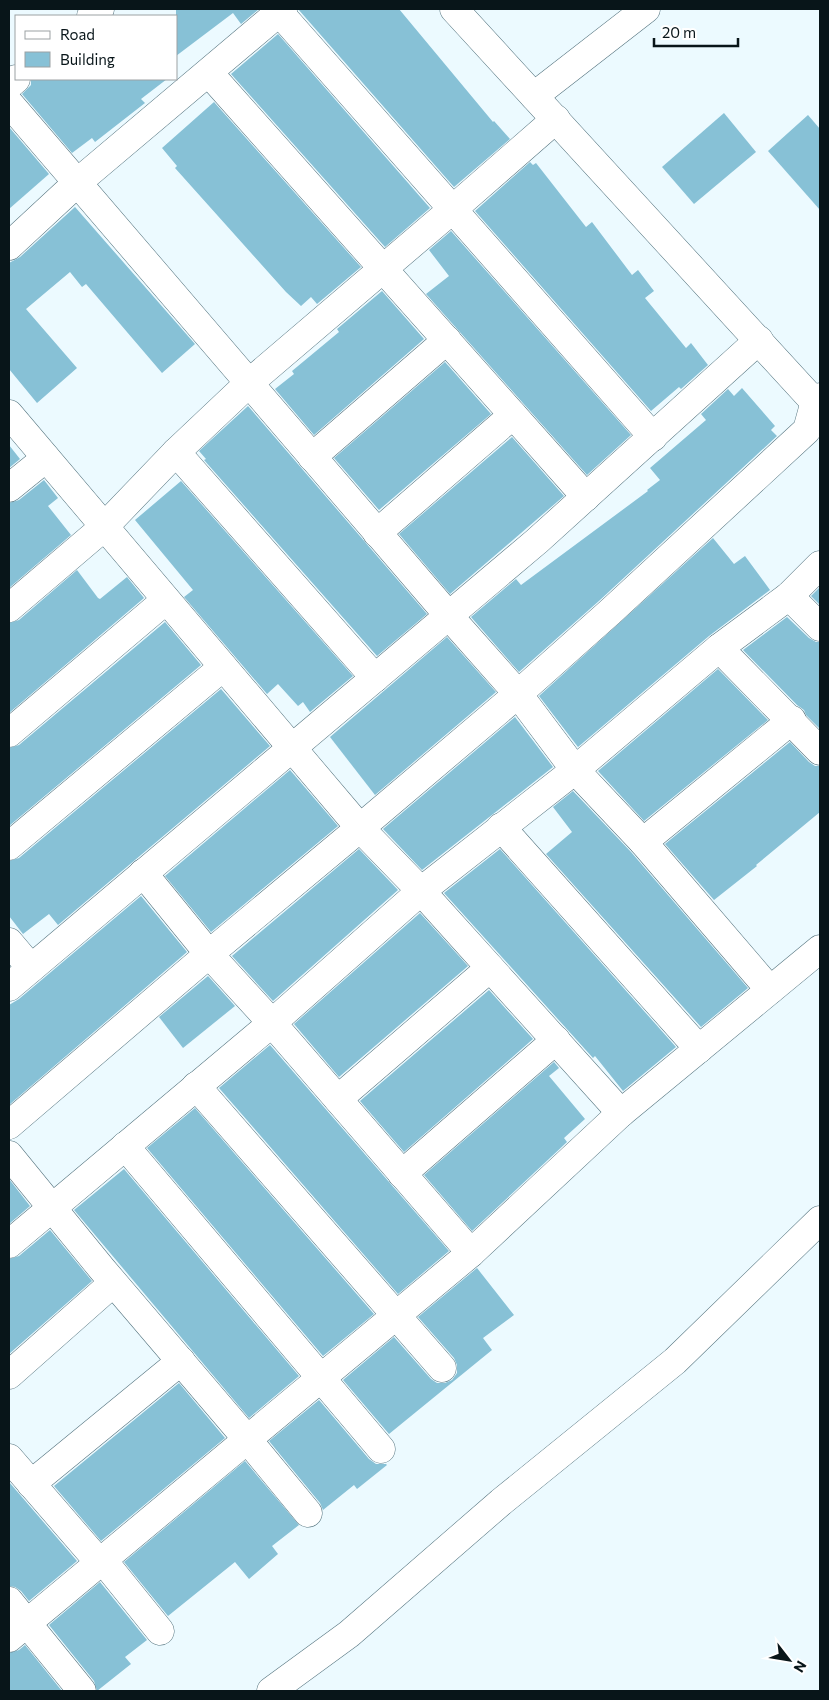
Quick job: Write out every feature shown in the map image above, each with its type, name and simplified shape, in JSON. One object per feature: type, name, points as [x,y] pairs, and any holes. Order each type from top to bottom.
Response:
[{"type":"street","points":[[9,1125],[518,694],[610,612],[807,430],[818,402],[454,9]]},
{"type":"street","points":[[534,96],[646,9]]},
{"type":"street","points":[[9,245],[78,182],[281,10],[653,437]]},
{"type":"street","points":[[209,72],[586,497]]},
{"type":"street","points":[[9,103],[377,533],[518,694],[575,770],[643,842],[770,990]]},
{"type":"street","points":[[9,608],[104,526],[176,452],[249,383],[556,119]]},
{"type":"street","points":[[312,457],[447,340]]},
{"type":"street","points":[[9,987],[537,541],[759,340]]},
{"type":"street","points":[[9,414],[360,828],[421,891],[621,1113]]},
{"type":"street","points":[[377,533],[513,415]]},
{"type":"street","points":[[176,452],[375,678]]},
{"type":"street","points":[[9,488],[46,458]]},
{"type":"street","points":[[9,1244],[272,1023],[421,891],[575,770],[720,648],[789,596],[820,566]]},
{"type":"street","points":[[789,596],[820,628]]},
{"type":"street","points":[[9,733],[166,600]]},
{"type":"street","points":[[720,648],[792,720],[820,751]]},
{"type":"street","points":[[9,846],[223,667]]},
{"type":"street","points":[[643,842],[792,720]]},
{"type":"street","points":[[501,827],[699,1049]]},
{"type":"street","points":[[143,872],[209,954],[272,1023],[470,1253]]},
{"type":"street","points":[[9,942],[31,968]]},
{"type":"street","points":[[18,1630],[470,1253],[621,1113],[820,949]]},
{"type":"street","points":[[338,1099],[490,968]]},
{"type":"street","points":[[402,1174],[556,1040]]},
{"type":"street","points":[[196,1086],[442,1368]]},
{"type":"street","points":[[125,1146],[381,1449]]},
{"type":"street","points":[[9,1155],[51,1208],[248,1439],[308,1513]]},
{"type":"street","points":[[271,1691],[349,1634],[501,1502],[675,1361],[820,1220]]},
{"type":"street","points":[[9,1375],[113,1282]]},
{"type":"street","points":[[31,1484],[181,1361]]},
{"type":"street","points":[[9,1458],[99,1562],[110,1569],[160,1631]]},
{"type":"street","points":[[9,1601],[18,1630],[82,1691]]},
{"type":"building","points":[[176,9],[259,9],[241,24],[233,13],[178,54],[178,15],[176,15]]},
{"type":"building","points":[[298,9],[399,9],[493,122],[510,139],[454,187]]},
{"type":"building","points":[[278,34],[430,208],[385,247],[231,74]]},
{"type":"building","points":[[31,80],[166,80],[141,99],[145,103],[95,142],[92,138],[72,153],[22,94],[31,85]]},
{"type":"building","points":[[214,102],[361,267],[317,304],[311,297],[301,306],[286,292],[175,168],[177,166],[162,148]]},
{"type":"building","points":[[724,113],[756,152],[694,204],[662,167]]},
{"type":"building","points":[[808,115],[820,129],[820,210],[768,151]]},
{"type":"building","points":[[9,127],[49,174],[9,209]]},
{"type":"building","points":[[530,162],[533,165],[536,163],[586,227],[592,222],[632,275],[638,270],[654,291],[645,298],[686,348],[691,343],[708,365],[681,389],[679,387],[651,411],[475,211]]},
{"type":"building","points":[[75,207],[195,344],[162,373],[86,284],[82,287],[70,272],[26,309],[77,368],[37,403],[9,369],[9,263],[20,257]]},
{"type":"building","points":[[451,231],[631,435],[587,475],[426,294],[449,276],[429,250]]},
{"type":"building","points":[[382,291],[424,339],[314,435],[275,389],[294,374],[292,371],[339,332],[337,329]]},
{"type":"building","points":[[445,362],[491,414],[379,510],[334,458]]},
{"type":"building","points":[[742,388],[775,426],[771,430],[777,436],[600,600],[519,672],[471,617],[516,579],[521,585],[648,491],[660,480],[650,468],[706,420],[701,414],[728,389],[734,396]]},
{"type":"building","points":[[248,406],[427,614],[377,656],[204,460],[206,459],[199,451]]},
{"type":"building","points":[[512,437],[564,496],[450,594],[399,534]]},
{"type":"building","points":[[9,445],[20,459],[9,468]]},
{"type":"building","points":[[44,480],[58,498],[48,506],[71,535],[9,588],[9,503],[19,500]]},
{"type":"building","points":[[181,481],[353,676],[310,712],[303,702],[298,706],[278,684],[267,694],[184,597],[193,590],[135,520]]},
{"type":"building","points":[[713,538],[734,564],[745,556],[770,590],[709,636],[578,747],[539,696]]},
{"type":"building","points":[[77,570],[100,599],[127,577],[144,598],[9,713],[9,623],[19,620]]},
{"type":"building","points":[[820,587],[820,605],[811,596]]},
{"type":"building","points":[[787,617],[809,638],[820,642],[820,729],[806,715],[804,710],[743,650]]},
{"type":"building","points":[[165,622],[201,665],[9,826],[9,748],[19,745]]},
{"type":"building","points":[[447,637],[496,692],[375,795],[330,737]]},
{"type":"building","points":[[718,669],[768,720],[644,821],[598,771]]},
{"type":"building","points":[[221,689],[270,746],[58,925],[49,914],[23,934],[9,916],[9,861],[19,858]]},
{"type":"building","points":[[515,717],[553,767],[422,870],[383,829]]},
{"type":"building","points":[[790,742],[809,762],[815,766],[820,766],[820,812],[714,900],[665,844]]},
{"type":"building","points":[[290,770],[338,826],[211,932],[165,876]]},
{"type":"building","points":[[573,791],[631,852],[748,988],[701,1027],[546,854],[572,832],[553,807]]},
{"type":"building","points":[[359,849],[398,890],[273,1001],[232,956]]},
{"type":"building","points":[[500,849],[676,1047],[623,1091],[595,1056],[593,1058],[444,893]]},
{"type":"building","points":[[141,896],[187,952],[9,1105],[9,1005],[19,999]]},
{"type":"building","points":[[420,913],[468,966],[339,1077],[294,1024]]},
{"type":"building","points":[[208,976],[235,1006],[183,1048],[159,1017]]},
{"type":"building","points":[[489,990],[533,1039],[404,1152],[360,1101]]},
{"type":"building","points":[[270,1045],[449,1251],[398,1294],[219,1088]]},
{"type":"building","points":[[554,1062],[559,1068],[549,1076],[585,1119],[564,1138],[567,1142],[472,1231],[424,1175]]},
{"type":"building","points":[[195,1108],[374,1314],[323,1356],[147,1148]]},
{"type":"building","points":[[124,1169],[299,1376],[249,1418],[74,1210]]},
{"type":"building","points":[[9,1179],[30,1206],[9,1224]]},
{"type":"building","points":[[50,1230],[92,1281],[9,1354],[9,1259],[19,1256]]},
{"type":"building","points":[[477,1268],[514,1315],[483,1338],[492,1350],[389,1434],[343,1380],[394,1337],[431,1379],[437,1383],[445,1383],[452,1380],[457,1373],[457,1365],[454,1358],[418,1317]]},
{"type":"building","points":[[179,1383],[225,1438],[101,1541],[54,1486]]},
{"type":"building","points":[[319,1400],[369,1459],[376,1464],[387,1465],[357,1489],[354,1485],[323,1510],[320,1503],[269,1441]]},
{"type":"building","points":[[245,1461],[299,1525],[272,1546],[278,1554],[249,1579],[235,1562],[168,1616],[124,1562]]},
{"type":"building","points":[[9,1482],[77,1561],[29,1601],[21,1591],[9,1586]]},
{"type":"building","points":[[100,1582],[147,1640],[125,1657],[131,1664],[97,1691],[94,1681],[49,1625]]},
{"type":"building","points":[[25,1645],[62,1691],[9,1691],[9,1653],[19,1650]]}]
